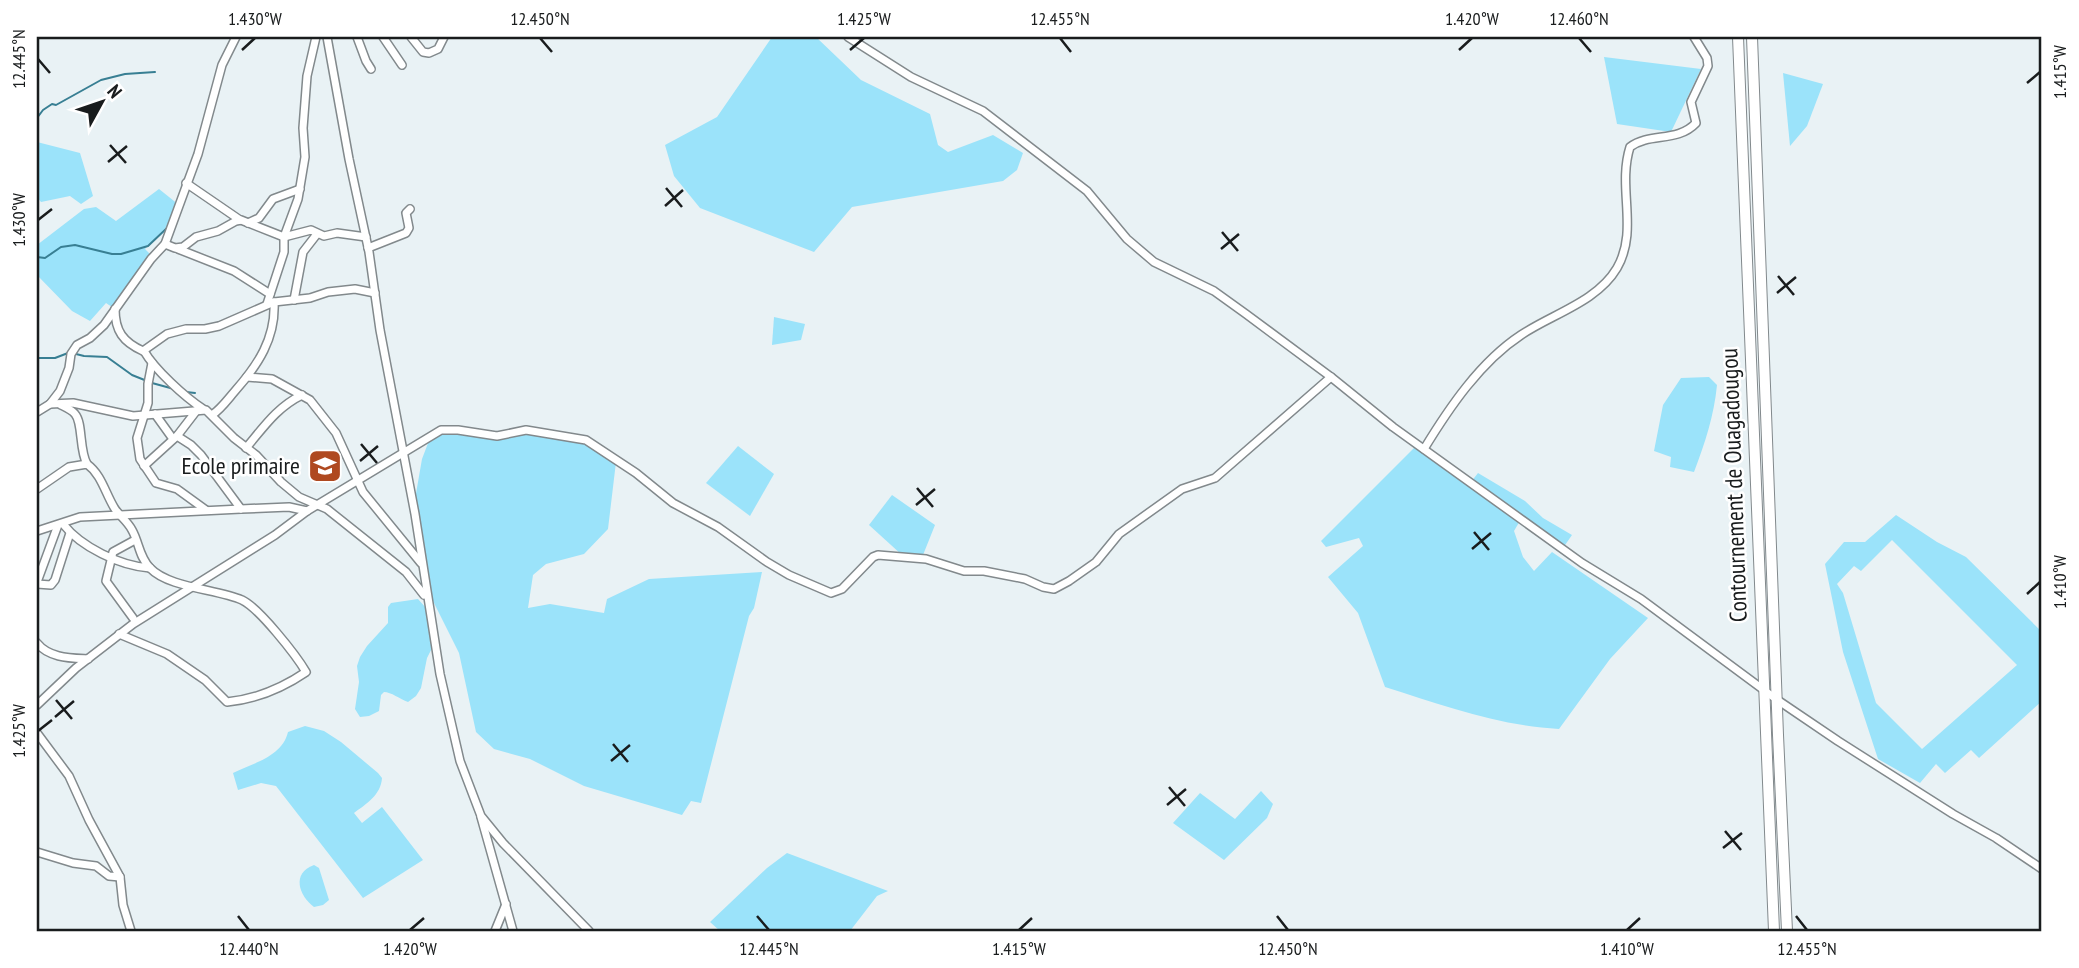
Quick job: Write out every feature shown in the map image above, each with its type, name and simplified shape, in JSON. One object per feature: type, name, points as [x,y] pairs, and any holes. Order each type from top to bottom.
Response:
[{"type":"highway","name":"Contournement de Ouagadougou","points":[[1738,37],[1774,931]]},
{"type":"highway","name":"Contournement de Ouagadougou","points":[[1752,37],[1787,931]]},
{"type":"street","points":[[37,412],[50,404],[60,391],[71,354],[77,345],[104,325],[150,260],[165,244],[198,154],[222,65],[236,37]]},
{"type":"street","points":[[212,415],[260,359],[272,329],[270,300],[284,252],[284,237],[300,189],[305,157],[303,128],[307,76],[316,37]]},
{"type":"street","points":[[327,37],[368,248],[427,599],[455,742],[481,816],[513,931]]},
{"type":"street","points":[[357,37],[371,69]]},
{"type":"street","points":[[383,37],[402,65]]},
{"type":"street","points":[[411,37],[426,53],[437,50],[441,39]]},
{"type":"street","points":[[848,37],[911,77],[984,111],[1087,191],[1127,239],[1154,262],[1214,291],[1331,377],[1393,428],[1582,562],[1641,599],[1776,699],[2042,869]]},
{"type":"street","points":[[1424,449],[1452,406],[1504,347],[1605,284],[1616,269],[1627,240],[1629,222],[1624,174],[1630,148],[1648,139],[1673,137],[1687,131],[1696,123],[1691,102],[1708,66],[1707,58],[1694,37]]},
{"type":"street","points":[[186,183],[244,222],[284,237],[311,230],[324,236],[337,233],[366,237]]},
{"type":"street","points":[[178,248],[186,246],[197,237],[259,218],[273,199],[300,189]]},
{"type":"street","points":[[368,248],[406,233],[410,228],[406,213],[410,209]]},
{"type":"street","points":[[294,300],[303,252],[317,234]]},
{"type":"street","points":[[165,244],[226,267],[270,300]]},
{"type":"street","points":[[144,351],[167,334],[219,326],[270,300],[310,298],[328,292],[355,289],[375,293]]},
{"type":"street","points":[[115,309],[115,321],[120,333],[133,346],[144,351],[180,392],[200,409],[212,415],[299,497],[327,509],[406,572],[427,599]]},
{"type":"street","points":[[152,363],[148,403],[137,438],[144,466],[156,483],[177,489],[206,510]]},
{"type":"street","points":[[247,377],[269,378],[310,400],[336,433],[356,481],[366,497],[421,564]]},
{"type":"street","points":[[37,705],[119,634],[307,511],[441,430],[497,436],[526,430],[586,440],[636,473],[673,503],[718,527],[767,562],[831,593],[842,589],[878,555],[926,559],[964,571],[984,571],[1025,579],[1054,589],[1096,562],[1119,534],[1181,489],[1215,478],[1331,377]]},
{"type":"street","points":[[246,448],[265,423],[289,401],[302,395]]},
{"type":"street","points":[[50,404],[73,403],[133,416],[200,409]]},
{"type":"street","points":[[148,403],[175,438],[201,455],[241,509]]},
{"type":"street","points":[[60,404],[78,417],[83,456],[100,479],[120,516],[131,527],[150,568],[158,574],[193,587],[244,601],[268,623],[306,672],[271,692],[227,702],[205,680],[167,654],[119,634]]},
{"type":"street","points":[[144,466],[175,438],[200,409]]},
{"type":"street","points":[[37,489],[69,467],[87,464]]},
{"type":"street","points":[[37,531],[80,517],[241,509],[289,508],[307,511]]},
{"type":"street","points":[[60,525],[70,534],[112,557],[138,568],[150,568]]},
{"type":"street","points":[[60,525],[37,583],[51,585],[55,580],[70,534]]},
{"type":"street","points":[[133,618],[106,581],[113,552],[135,540]]},
{"type":"street","points":[[37,643],[55,655],[88,659]]},
{"type":"street","points":[[37,733],[69,776],[120,877],[123,905],[131,931]]},
{"type":"street","points":[[481,816],[510,851],[589,931]]},
{"type":"street","points":[[37,852],[73,863],[96,866],[109,876],[120,877]]},
{"type":"street","points":[[495,931],[506,903]]},
{"type":"shaded area","points":[[772,37],[816,37],[861,80],[930,114],[938,145],[948,152],[993,135],[1023,153],[1017,170],[1003,181],[852,207],[814,252],[700,208],[674,176],[665,145],[717,117]]},
{"type":"shaded area","points":[[1604,57],[1701,69],[1671,132],[1617,124]]},
{"type":"shaded area","points":[[1783,73],[1823,84],[1807,126],[1790,146]]},
{"type":"shaded area","points":[[37,142],[80,153],[93,196],[81,204],[70,196],[41,202],[37,197]]},
{"type":"shaded area","points":[[159,189],[179,205],[174,219],[145,249],[153,257],[115,309],[106,303],[90,321],[72,311],[37,275],[37,245],[84,209],[96,207],[116,221]]},
{"type":"shaded area","points":[[774,317],[805,324],[801,340],[772,345]]},
{"type":"shaded area","points":[[1709,377],[1717,385],[1716,396],[1694,472],[1670,467],[1671,457],[1654,451],[1663,405],[1681,378]]},
{"type":"shaded area","points":[[442,431],[498,437],[516,432],[575,438],[616,462],[608,529],[584,554],[546,564],[533,575],[528,608],[550,604],[604,613],[607,599],[649,579],[762,572],[701,803],[691,801],[682,815],[584,786],[530,759],[494,749],[476,732],[459,653],[432,599],[414,505],[422,459],[430,438]]},
{"type":"shaded area","points":[[1417,445],[1471,482],[1478,473],[1525,501],[1543,518],[1572,535],[1563,548],[1521,519],[1514,531],[1523,557],[1534,571],[1552,552],[1648,618],[1610,659],[1559,729],[1493,719],[1385,687],[1358,613],[1328,577],[1363,546],[1359,538],[1326,547],[1321,541]]},
{"type":"shaded area","points":[[738,446],[774,474],[750,516],[706,483]]},
{"type":"shaded area","points":[[892,495],[935,525],[923,555],[902,555],[869,525]]},
{"type":"shaded area","points":[[1896,515],[1966,557],[2042,632],[2042,701],[1979,758],[1971,750],[1945,773],[1936,764],[1920,783],[1878,759],[1843,652],[1825,564],[1844,542],[1865,542]],"holes":[[[1892,540],[2017,665],[1922,749],[1876,703],[1843,593],[1837,584],[1854,566],[1861,571]]]},
{"type":"shaded area","points":[[418,599],[426,608],[432,648],[427,658],[421,688],[408,702],[384,692],[381,695],[379,711],[360,717],[355,709],[359,682],[357,666],[360,657],[388,623],[388,607],[391,603]]},
{"type":"shaded area","points":[[305,726],[324,731],[378,773],[382,778],[379,789],[354,813],[362,823],[382,807],[423,860],[363,898],[276,786],[261,783],[238,790],[233,773],[273,753],[285,741],[288,732]]},
{"type":"shaded area","points":[[1261,791],[1273,804],[1267,818],[1224,860],[1173,823],[1200,793],[1235,819]]},
{"type":"shaded area","points":[[787,853],[888,891],[877,896],[850,931],[720,931],[710,922],[767,868]]},
{"type":"shaded area","points":[[314,865],[319,868],[329,900],[314,907],[301,891],[300,879],[302,873]]},
{"type":"waterway","points":[[37,118],[52,104],[56,105],[101,80],[125,74],[155,72]]},
{"type":"waterway","points":[[37,257],[45,258],[61,247],[75,245],[121,254],[148,246],[167,228]]},
{"type":"waterway","points":[[37,358],[55,358],[68,353]]},
{"type":"waterway","points":[[76,354],[107,357],[132,375],[147,381]]},
{"type":"waterway","points":[[152,383],[174,389]]},
{"type":"waterway","points":[[186,392],[195,393]]},
{"type":"place","name":"Ecole primaire","points":[[325,466]]}]
